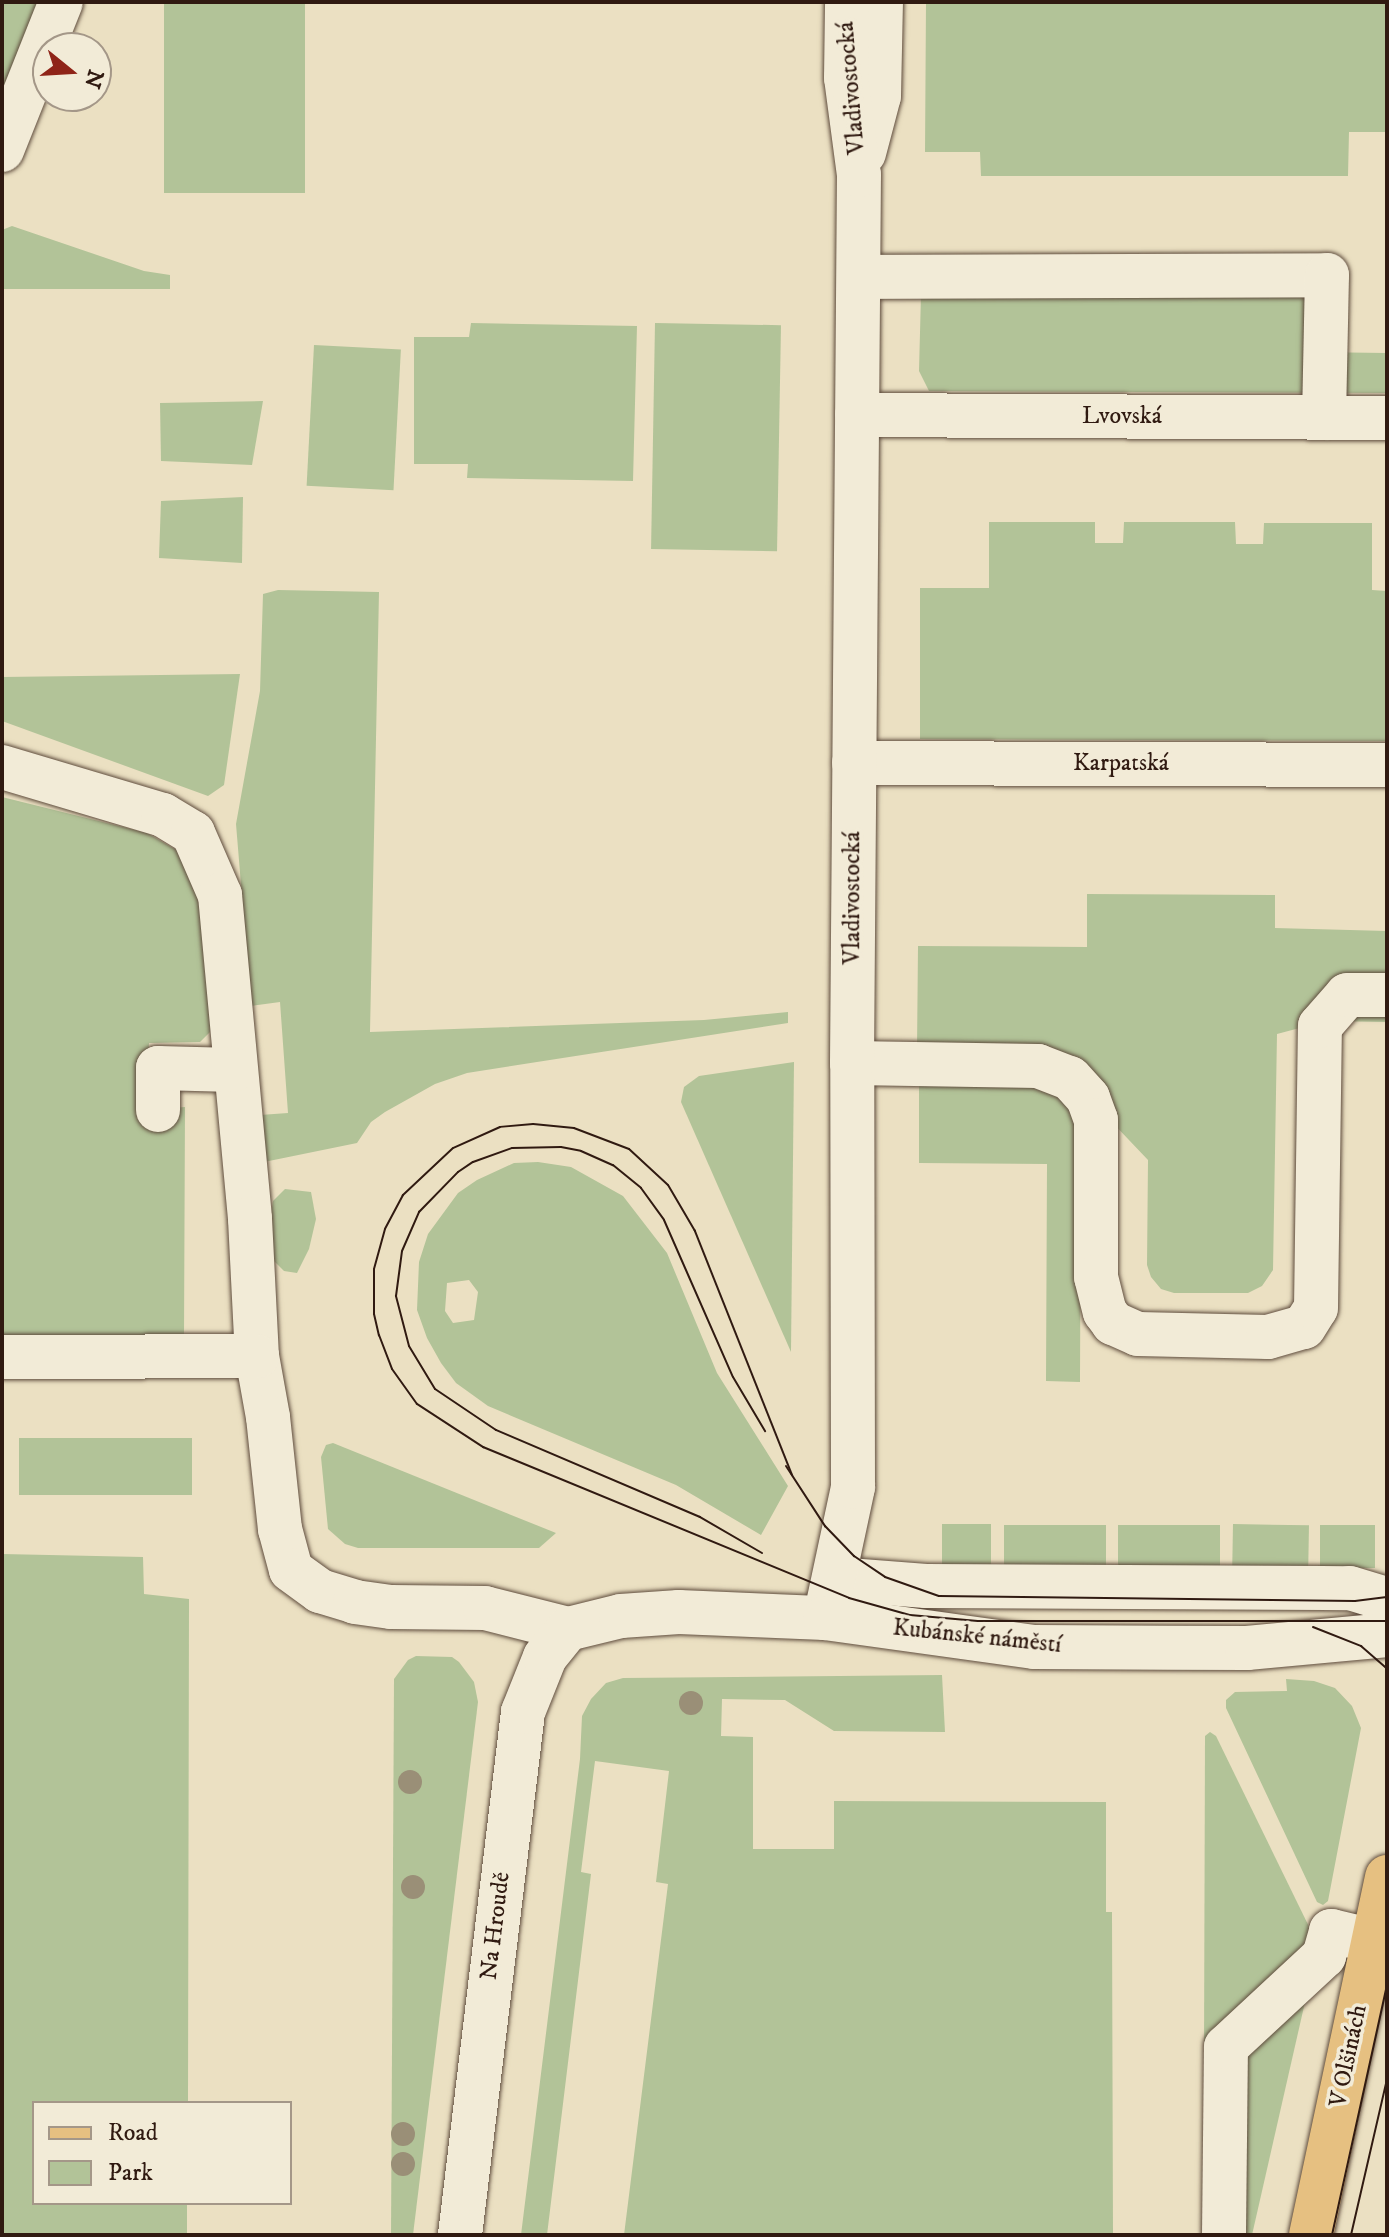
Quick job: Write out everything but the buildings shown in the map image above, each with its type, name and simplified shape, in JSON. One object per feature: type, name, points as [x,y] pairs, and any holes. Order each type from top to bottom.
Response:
[{"type":"main road","name":"V Olšinách","points":[[1311,2235],[1387,1877]]},
{"type":"street","points":[[2,150],[61,2]]},
{"type":"street","name":"Vladivostocká","points":[[830,1598],[853,1487],[852,1063],[859,175],[846,78],[847,2]]},
{"type":"street","name":"Vladivostocká","points":[[859,175],[879,96],[881,2]]},
{"type":"street","points":[[859,277],[1327,275],[1324,418]]},
{"type":"street","name":"Lvovská","points":[[857,415],[1387,418]]},
{"type":"street","name":"Karpatská","points":[[854,763],[1387,765]]},
{"type":"street","points":[[2,767],[163,815],[193,833],[220,895],[250,1219],[257,1356],[268,1417],[280,1529],[296,1577],[320,1591],[355,1602],[391,1607],[485,1608],[568,1629]]},
{"type":"street","points":[[852,1063],[1038,1066],[1070,1078],[1088,1098],[1096,1120],[1096,1277],[1105,1312],[1113,1323],[1138,1334],[1268,1337],[1304,1327],[1316,1308],[1320,1026],[1347,995],[1387,995]]},
{"type":"street","points":[[158,1110],[158,1068],[234,1070]]},
{"type":"street","points":[[2,1357],[257,1356]]},
{"type":"street","name":"Kubánské náměstí","points":[[568,1629],[621,1616],[830,1598],[926,1586],[1350,1588],[1387,1599]]},
{"type":"street","name":"Kubánské náměstí","points":[[830,1598],[1034,1647],[1247,1648],[1387,1635]]},
{"type":"street","name":"Na Hroudě","points":[[460,2235],[523,1712],[545,1657],[568,1629]]},
{"type":"street","points":[[1224,2235],[1226,2047],[1324,1956],[1331,1931],[1373,1941]]},
{"type":"green space","points":[[2,2],[45,2],[32,32],[2,112]]},
{"type":"green space","points":[[164,2],[305,2],[305,193],[164,193]]},
{"type":"green space","points":[[926,2],[1387,2],[1387,132],[1349,132],[1348,176],[981,176],[980,152],[925,152]]},
{"type":"green space","points":[[12,226],[144,271],[170,275],[170,289],[2,289],[2,230]]},
{"type":"green space","points":[[1311,280],[1310,352],[1387,353],[1387,393],[929,391],[919,371],[921,294]]},
{"type":"green space","points":[[471,323],[637,326],[633,481],[467,478],[468,464],[414,464],[414,337],[469,337]]},
{"type":"green space","points":[[655,323],[781,325],[777,551],[651,549]]},
{"type":"green space","points":[[314,345],[401,350],[394,490],[307,486]]},
{"type":"green space","points":[[263,401],[252,465],[161,461],[160,403]]},
{"type":"green space","points":[[243,497],[242,563],[159,558],[161,501]]},
{"type":"green space","points":[[989,522],[1095,522],[1095,543],[1123,543],[1124,522],[1235,522],[1236,544],[1263,544],[1264,523],[1372,523],[1372,590],[1387,591],[1387,741],[920,739],[920,588],[989,588]]},
{"type":"green space","points":[[278,590],[379,592],[370,1032],[704,1020],[788,1012],[788,1023],[467,1073],[435,1084],[385,1112],[371,1122],[357,1143],[264,1162],[260,1115],[288,1113],[280,1002],[251,1006],[236,824],[260,691],[263,594]]},
{"type":"green space","points":[[240,674],[224,785],[208,796],[2,721],[2,677]]},
{"type":"green space","points":[[2,797],[147,833],[178,851],[201,895],[215,1018],[210,1032],[200,1042],[149,1043],[146,1110],[185,1107],[184,1338],[2,1335]]},
{"type":"green space","points":[[1087,894],[1275,895],[1275,928],[1387,931],[1387,1022],[1326,1021],[1277,1034],[1273,1270],[1262,1286],[1248,1293],[1174,1293],[1161,1289],[1151,1277],[1147,1265],[1148,1160],[1109,1119],[1105,1102],[917,1049],[918,946],[1087,947]]},
{"type":"green space","points":[[794,1062],[791,1352],[681,1102],[684,1087],[699,1076]]},
{"type":"green space","points":[[919,1080],[1027,1082],[1061,1095],[1081,1130],[1080,1382],[1046,1381],[1047,1164],[919,1163]]},
{"type":"green space","points":[[538,1162],[571,1167],[623,1196],[667,1253],[717,1373],[788,1486],[761,1535],[676,1485],[488,1406],[456,1383],[441,1363],[427,1338],[417,1310],[419,1262],[428,1234],[458,1193],[477,1180],[514,1163]],"holes":[[[469,1280],[478,1292],[474,1320],[453,1323],[445,1311],[447,1283]]]},
{"type":"green space","points":[[285,1189],[311,1192],[316,1219],[309,1249],[297,1273],[284,1271],[272,1259],[269,1227],[273,1201]]},
{"type":"green space","points":[[19,1438],[192,1438],[192,1495],[19,1495]]},
{"type":"green space","points":[[333,1443],[556,1533],[539,1548],[358,1548],[345,1544],[328,1529],[321,1457],[326,1445]]},
{"type":"green space","points":[[942,1524],[991,1524],[991,1567],[942,1567]]},
{"type":"green space","points":[[1233,1524],[1309,1525],[1308,1568],[1232,1567]]},
{"type":"green space","points":[[1004,1525],[1106,1525],[1106,1567],[1004,1567]]},
{"type":"green space","points":[[1118,1525],[1220,1525],[1220,1568],[1118,1568]]},
{"type":"green space","points":[[1320,1525],[1375,1525],[1375,1568],[1320,1568]]},
{"type":"green space","points":[[2,1554],[143,1557],[144,1594],[189,1599],[188,2101],[32,2101],[32,2205],[187,2205],[187,2235],[2,2235]]},
{"type":"green space","points":[[416,1656],[452,1657],[459,1662],[474,1682],[478,1702],[413,2235],[391,2235],[394,1679],[408,1660]]},
{"type":"green space","points":[[942,1675],[945,1732],[834,1731],[785,1700],[722,1699],[721,1736],[753,1737],[753,1849],[834,1849],[834,1801],[1106,1802],[1106,1912],[1112,1912],[1113,2235],[624,2235],[668,1884],[656,1882],[669,1771],[595,1761],[581,1872],[591,1874],[547,2235],[521,2235],[580,1759],[582,1716],[591,1699],[606,1683],[623,1678]]},
{"type":"green space","points":[[1286,1679],[1314,1681],[1335,1688],[1352,1706],[1361,1728],[1328,1901],[1323,1905],[1317,1902],[1226,1708],[1226,1700],[1235,1692],[1287,1691]]},
{"type":"green space","points":[[1210,1732],[1216,1736],[1317,1943],[1204,2053],[1205,1736]]},
{"type":"green space","points":[[1308,1989],[1252,2235],[1239,2235],[1241,2051]]},
{"type":"tram line","points":[[792,1475],[695,1231],[668,1185],[629,1149],[574,1128],[533,1124],[500,1127],[453,1148],[403,1195],[385,1229],[374,1269],[374,1314],[379,1335],[392,1369],[417,1404],[483,1447],[849,1598],[910,1615],[978,1621],[1387,1621]]},
{"type":"tram line","points":[[762,1553],[700,1517],[496,1430],[435,1389],[409,1346],[396,1296],[402,1251],[419,1212],[458,1172],[473,1162],[512,1148],[561,1147],[581,1151],[613,1165],[641,1188],[664,1220],[733,1377],[765,1431]]},
{"type":"tram line","points":[[786,1466],[825,1526],[854,1556],[885,1577],[939,1596],[1355,1601],[1387,1597]]},
{"type":"tram line","points":[[1313,1627],[1361,1646],[1387,1669]]},
{"type":"tram line","points":[[1332,2235],[1387,1985]]},
{"type":"tram line","points":[[1351,2235],[1387,2079]]}]
